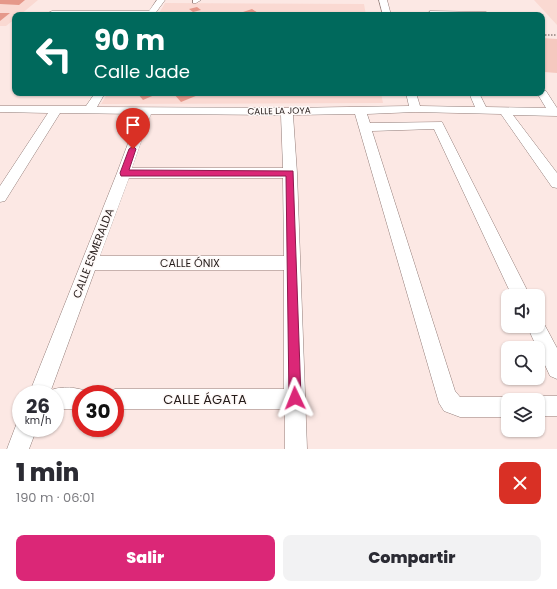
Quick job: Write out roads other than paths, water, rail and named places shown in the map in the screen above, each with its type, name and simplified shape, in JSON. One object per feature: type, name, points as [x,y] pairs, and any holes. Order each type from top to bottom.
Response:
[{"type":"street","points":[[152,12],[161,0]]},
{"type":"street","points":[[383,0],[386,12]]},
{"type":"street","points":[[433,11],[451,12]]},
{"type":"street","points":[[89,110],[98,96]]},
{"type":"street","points":[[411,96],[415,109]]},
{"type":"street","points":[[475,96],[482,110]]},
{"type":"street","points":[[544,96],[556,112]]},
{"type":"street","name":"CALLE LA JOYA","points":[[0,109],[287,112],[415,109],[556,112]]},
{"type":"street","points":[[0,197],[56,110]]},
{"type":"street","points":[[360,110],[446,396],[451,404],[460,407],[501,407]]},
{"type":"street","points":[[504,110],[557,183]]},
{"type":"street","name":"CALLE ESMERALDA","points":[[42,385],[124,173],[146,111]]},
{"type":"street","points":[[287,112],[290,173],[296,449]]},
{"type":"street","points":[[365,127],[438,125],[518,289]]},
{"type":"street","points":[[124,173],[290,173]]},
{"type":"street","name":"CALLE ÓNIX","points":[[89,263],[291,263]]},
{"type":"street","points":[[539,333],[557,369]]},
{"type":"street","name":"CALLE ÁGATA","points":[[124,398],[295,398]]},
{"type":"street","points":[[545,406],[557,406]]},
{"type":"street","points":[[18,449],[23,437]]}]
